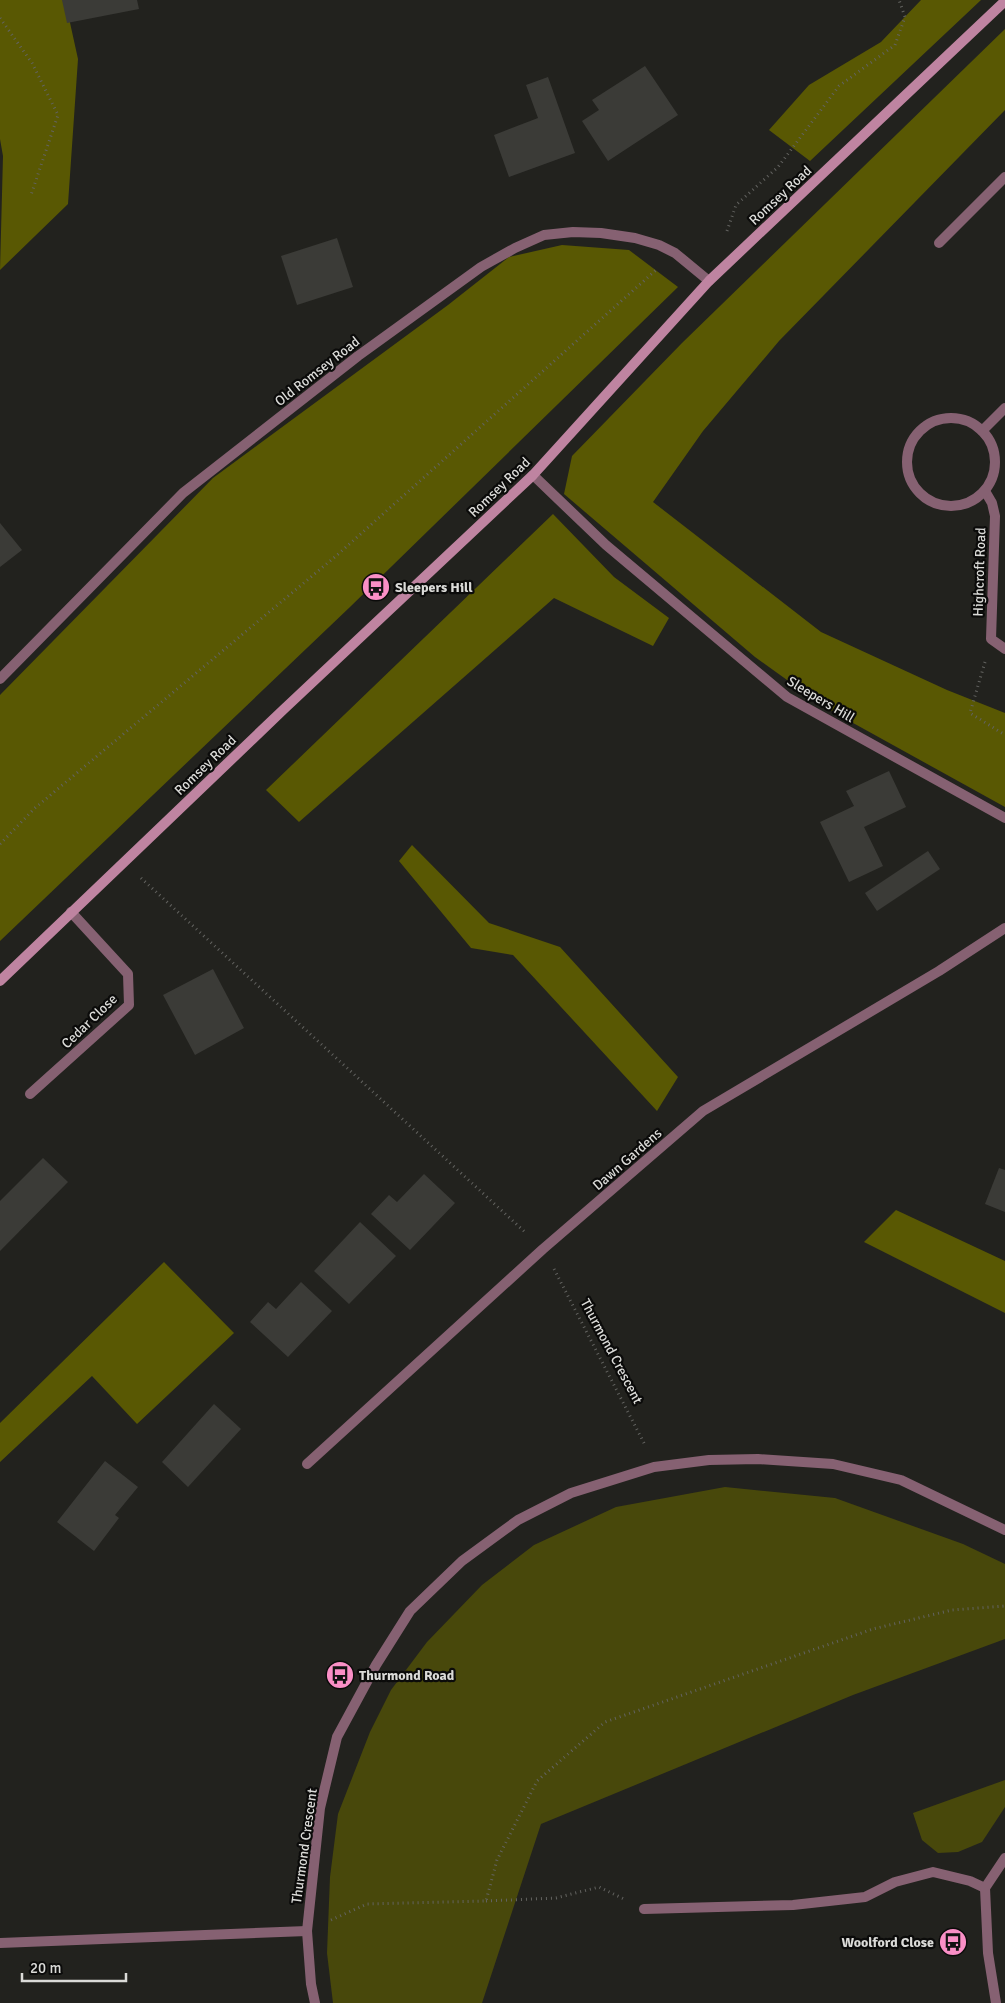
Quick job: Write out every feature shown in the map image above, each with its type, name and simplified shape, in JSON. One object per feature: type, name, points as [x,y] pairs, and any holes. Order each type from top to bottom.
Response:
[{"type":"main road","name":"Romsey Road","points":[[0,981],[283,710],[533,475],[709,281],[1005,1]]},
{"type":"street","points":[[939,244],[1005,177]]},
{"type":"street","name":"Old Romsey Road","points":[[0,679],[183,493],[358,356],[481,267],[515,248],[544,235],[573,232],[601,233],[635,238],[659,245],[676,253],[709,281]]},
{"type":"street","points":[[982,431],[1005,408]]},
{"type":"street","points":[[942,419],[964,420],[982,431],[993,449],[995,470],[985,491],[970,503],[949,507],[929,501],[913,486],[907,466],[910,445],[923,428],[942,419]]},
{"type":"street","name":"Sleepers Hill","points":[[533,475],[606,546],[786,697],[1005,818]]},
{"type":"street","name":"Highcroft Road","points":[[985,491],[992,503],[995,516],[992,639]]},
{"type":"street","points":[[992,639],[1005,649]]},
{"type":"street","name":"Cedar Close","points":[[30,1094],[129,1005],[128,974],[71,912]]},
{"type":"street","name":"Dawn Gardens","points":[[307,1464],[543,1249],[703,1111],[939,971],[1005,928]]},
{"type":"street","name":"Thurmond Crescent","points":[[315,2003],[311,1984],[307,1931],[320,1808],[337,1737],[376,1665],[410,1611],[462,1561],[518,1520],[571,1493],[654,1467],[709,1460],[758,1459],[832,1464],[901,1480],[1005,1530]]},
{"type":"street","points":[[996,2003],[988,1953],[985,1888],[1005,1858]]},
{"type":"street","points":[[644,1909],[794,1905],[865,1897],[895,1882],[933,1872],[970,1881],[985,1888]]},
{"type":"street","points":[[0,1944],[307,1931]]},
{"type":"path","points":[[724,239],[736,205],[778,167],[839,86],[895,45],[904,17],[899,0]]},
{"type":"path","points":[[0,18],[32,63],[58,115],[31,195]]},
{"type":"path","points":[[0,844],[36,808],[336,556],[676,253]]},
{"type":"path","points":[[992,639],[970,713],[1005,735]]},
{"type":"path","name":"Thurmond Crescent","points":[[124,862],[543,1249],[640,1434],[654,1467]]},
{"type":"path","points":[[486,1901],[497,1860],[537,1781],[605,1722],[873,1629],[952,1610],[1005,1606]]},
{"type":"path","points":[[307,1931],[367,1904],[556,1898],[599,1887],[644,1909]]},
{"type":"shaded area","points":[[0,0],[65,0],[78,59],[68,204],[0,270],[3,156],[0,139]]},
{"type":"shaded area","points":[[921,0],[981,0],[810,161],[769,130],[809,85],[881,42]]},
{"type":"shaded area","points":[[1005,29],[1005,110],[779,341],[703,431],[653,502],[821,632],[947,690],[1005,713],[1005,807],[826,708],[755,657],[564,494],[572,456],[682,343]]},
{"type":"shaded area","points":[[562,245],[629,250],[678,287],[350,607],[0,941],[0,695],[213,478],[448,305],[509,257]]},
{"type":"shaded area","points":[[553,514],[614,577],[669,618],[653,646],[554,598],[299,822],[266,790]]},
{"type":"shaded area","points":[[412,845],[489,923],[560,947],[678,1077],[657,1111],[513,955],[471,948],[399,861]]},
{"type":"shaded area","points":[[896,1210],[1005,1261],[1005,1313],[864,1242]]},
{"type":"shaded area","points":[[164,1262],[234,1333],[137,1424],[92,1376],[0,1462],[0,1423]]},
{"type":"shaded area","points":[[725,1487],[835,1498],[963,1544],[1005,1564],[1005,1639],[853,1695],[541,1824],[482,2003],[333,2003],[327,1953],[330,1877],[338,1814],[370,1732],[391,1690],[427,1642],[482,1585],[534,1545],[616,1507]]},
{"type":"shaded area","points":[[1005,1780],[1005,1807],[982,1842],[958,1852],[938,1853],[922,1840],[913,1813]]},
{"type":"building","points":[[62,0],[137,0],[139,9],[67,23]]},
{"type":"building","points":[[645,66],[678,115],[608,161],[582,121],[599,110],[592,100]]},
{"type":"building","points":[[548,77],[575,153],[509,177],[494,135],[538,118],[526,85]]},
{"type":"building","points":[[337,238],[353,287],[297,305],[281,256]]},
{"type":"building","points":[[0,523],[22,550],[0,567]]},
{"type":"building","points":[[889,771],[906,807],[864,827],[883,866],[849,882],[820,822],[854,806],[846,791]]},
{"type":"building","points":[[928,851],[940,869],[877,911],[865,893]]},
{"type":"building","points":[[213,969],[244,1028],[195,1055],[163,995]]},
{"type":"building","points":[[43,1158],[68,1182],[0,1251],[0,1201]]},
{"type":"building","points":[[999,1168],[1005,1170],[1005,1212],[985,1204]]},
{"type":"building","points":[[424,1174],[455,1203],[410,1250],[371,1214],[389,1195],[397,1202]]},
{"type":"building","points":[[360,1222],[396,1256],[349,1304],[314,1271]]},
{"type":"building","points":[[301,1282],[332,1311],[288,1357],[250,1322],[268,1302],[276,1309]]},
{"type":"building","points":[[214,1404],[241,1429],[188,1487],[162,1462]]},
{"type":"building","points":[[105,1461],[138,1487],[115,1515],[119,1518],[94,1551],[57,1522]]},
{"type":"place","name":"Sleepers Hill","points":[[376,587]]},
{"type":"place","name":"Thurmond Road","points":[[340,1675]]},
{"type":"place","name":"Woolford Close","points":[[953,1942]]}]
